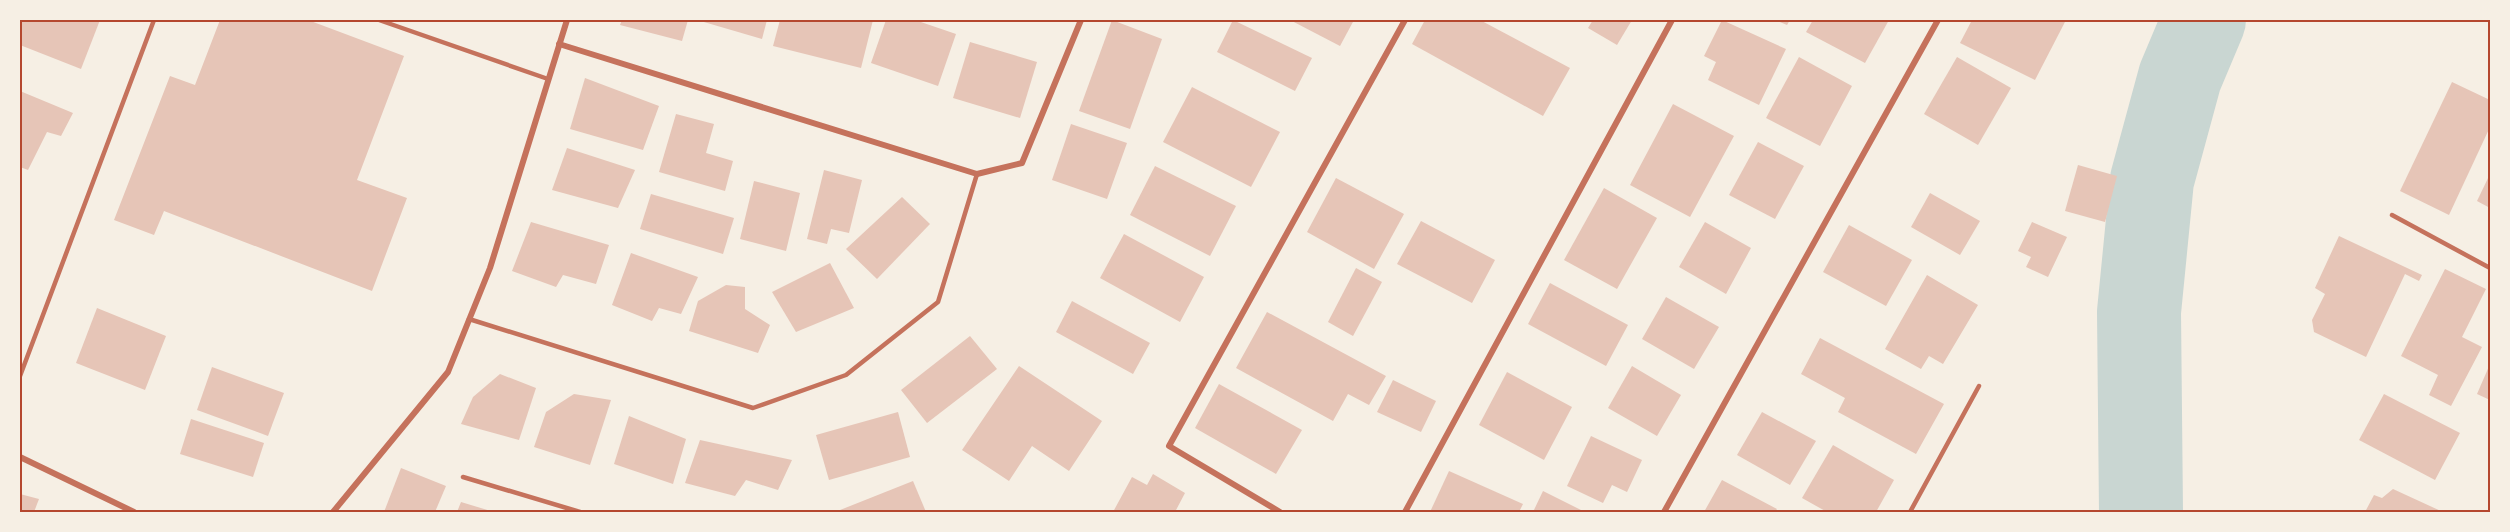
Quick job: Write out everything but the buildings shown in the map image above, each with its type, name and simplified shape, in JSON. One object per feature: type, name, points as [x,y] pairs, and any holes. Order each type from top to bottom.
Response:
[{"type":"street","points":[[333,513],[448,372],[490,268],[567,20]]},
{"type":"street","points":[[559,44],[977,174],[1022,163],[1081,20]]},
{"type":"street","points":[[1280,513],[1169,446],[1405,20]]},
{"type":"street","points":[[1405,513],[1672,20]]},
{"type":"street","points":[[1664,513],[1938,20]]},
{"type":"street","points":[[20,457],[134,513]]},
{"type":"lane","points":[[20,376],[154,20]]},
{"type":"lane","points":[[379,20],[548,79]]},
{"type":"lane","points":[[469,319],[753,408],[846,375],[938,302],[977,174]]},
{"type":"lane","points":[[2392,215],[2490,268]]},
{"type":"lane","points":[[1910,513],[1979,386]]},
{"type":"lane","points":[[463,477],[580,513]]},
{"type":"waterway","points":[[2141,512],[2139,312],[2152,180],[2180,77],[2204,20]]}]
